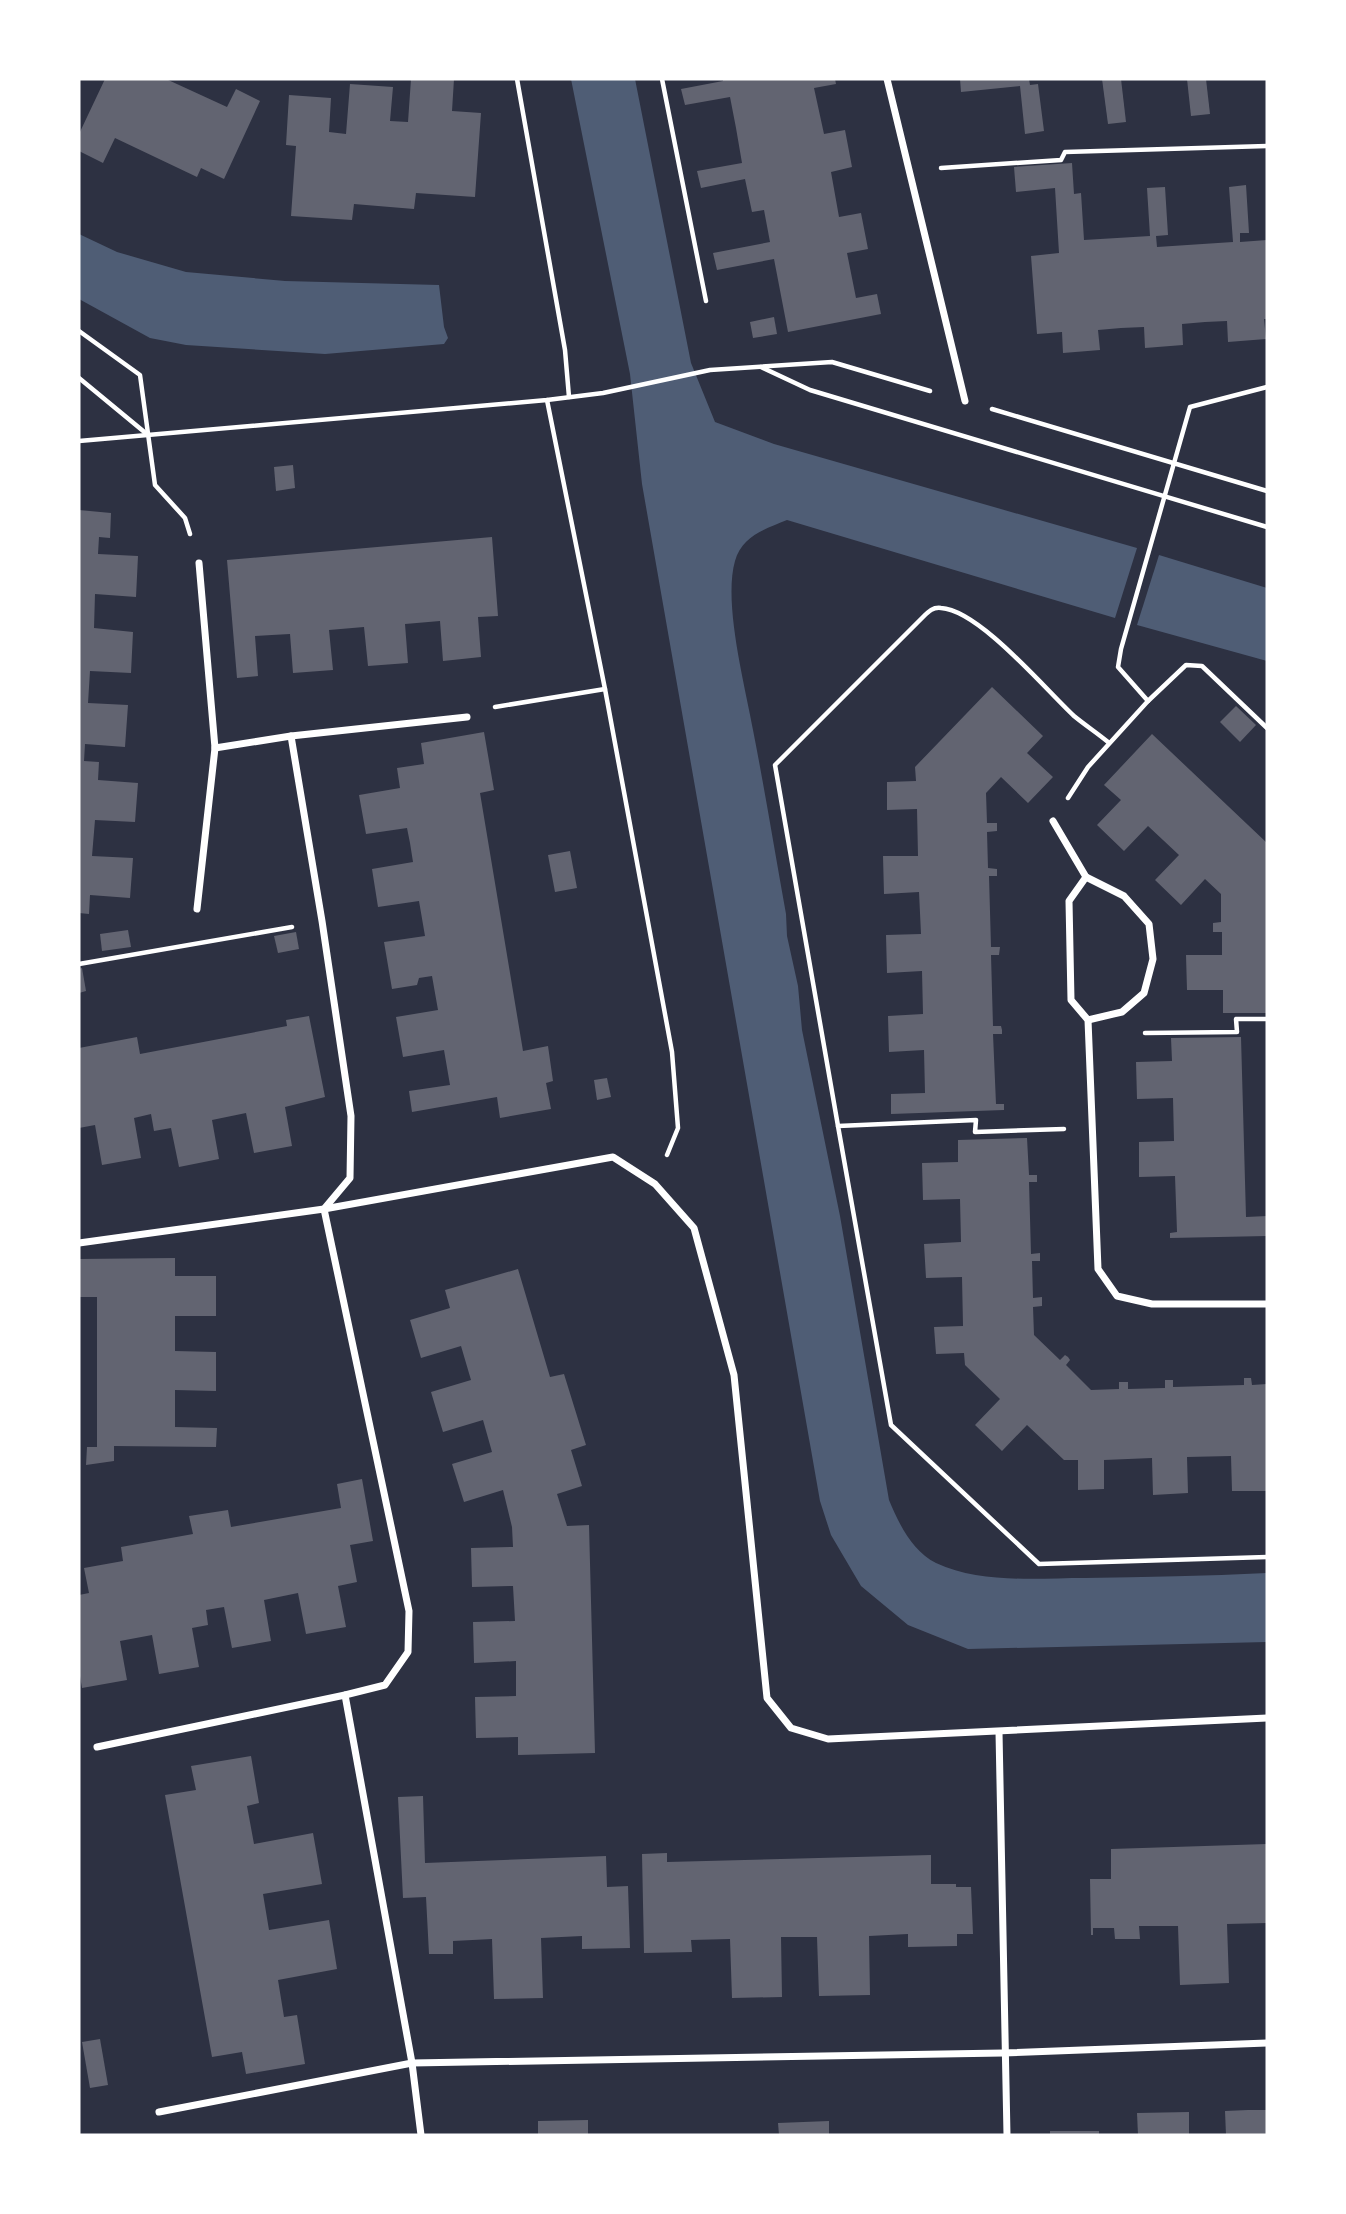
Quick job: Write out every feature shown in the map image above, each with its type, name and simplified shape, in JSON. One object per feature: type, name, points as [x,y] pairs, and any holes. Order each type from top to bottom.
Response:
[{"type":"street","points":[[887,79],[965,401]]},
{"type":"street","points":[[197,909],[215,748],[200,563]]},
{"type":"street","points":[[215,748],[291,736],[467,716]]},
{"type":"street","points":[[291,736],[351,1116],[350,1178],[324,1209]]},
{"type":"street","points":[[1053,821],[1086,877],[1124,896],[1149,924],[1153,960],[1144,993],[1122,1012],[1088,1020]]},
{"type":"street","points":[[1086,877],[1069,901],[1071,1000],[1088,1020],[1098,1269],[1117,1296],[1152,1304],[1267,1304]]},
{"type":"street","points":[[79,1243],[324,1209],[613,1157],[655,1184],[694,1228],[734,1375],[767,1698],[791,1728],[828,1739],[1267,1718]]},
{"type":"street","points":[[97,1747],[384,1685],[408,1652],[410,1611],[324,1209]]},
{"type":"street","points":[[345,1695],[412,2063],[421,2135]]},
{"type":"street","points":[[999,1732],[1003,2053],[1007,2135]]},
{"type":"street","points":[[159,2112],[412,2063],[1003,2053],[1267,2043]]},
{"type":"path","points":[[517,79],[565,350],[569,397]]},
{"type":"path","points":[[662,79],[706,301]]},
{"type":"path","points":[[911,170],[1061,160],[1065,152],[1267,146]]},
{"type":"path","points":[[79,331],[140,375],[155,485],[185,518],[200,563]]},
{"type":"path","points":[[760,366],[810,390],[1267,527]]},
{"type":"path","points":[[79,441],[547,400],[603,393],[710,370]]},
{"type":"path","points":[[79,379],[148,435]]},
{"type":"path","points":[[1148,701],[1118,667],[1190,407],[1267,387]]},
{"type":"path","points":[[547,400],[605,689],[672,1052],[678,1128],[655,1184]]},
{"type":"path","points":[[1108,742],[1076,718],[978,623],[939,607],[923,617],[775,765],[891,1425],[1039,1564],[1267,1557]]},
{"type":"path","points":[[1053,821],[1088,767],[1108,742],[1186,665],[1202,666],[1267,728]]},
{"type":"path","points":[[467,716],[501,705],[605,689]]},
{"type":"path","points":[[1143,1033],[1237,1032],[1236,1019],[1267,1019]]},
{"type":"path","points":[[838,1126],[976,1119],[975,1132],[1093,1128]]},
{"type":"water","points":[[571,79],[635,79],[691,363],[715,422],[774,444],[1137,548],[1115,618],[787,520],[755,534],[738,552],[732,578],[733,621],[786,914],[802,1030],[840,1216],[889,1500],[897,1518],[913,1544],[928,1558],[953,1570],[990,1577],[1029,1579],[1267,1573],[1267,1642],[968,1649],[908,1625],[861,1586],[831,1535],[820,1501],[642,484],[630,374]]},
{"type":"water","points":[[79,234],[117,252],[186,272],[285,281],[439,285],[444,327],[448,338],[444,344],[325,354],[186,345],[150,338],[79,299]]},
{"type":"water","points":[[1159,555],[1267,588],[1267,661],[1137,625]]},
{"type":"building","points":[[105,79],[166,79],[227,107],[236,89],[260,101],[224,179],[201,168],[197,177],[115,138],[103,163],[79,151],[79,134]]},
{"type":"building","points":[[411,79],[454,79],[452,111],[481,113],[475,197],[416,193],[414,209],[354,204],[352,220],[291,216],[296,146],[286,145],[289,95],[331,98],[329,132],[346,134],[350,84],[393,87],[390,121],[408,122]]},
{"type":"building","points":[[723,79],[835,79],[836,84],[814,88],[824,134],[845,130],[852,167],[831,172],[839,217],[861,213],[868,249],[847,253],[856,298],[877,294],[881,314],[788,332],[774,259],[717,270],[713,253],[770,242],[764,210],[752,212],[745,179],[701,188],[697,171],[742,163],[730,97],[685,105],[681,89]]},
{"type":"building","points":[[960,79],[1029,79],[1030,85],[1038,84],[1044,131],[1025,134],[1020,86],[961,92]]},
{"type":"building","points":[[1102,79],[1121,79],[1126,122],[1108,124]]},
{"type":"building","points":[[1187,79],[1206,79],[1210,114],[1191,116]]},
{"type":"building","points":[[1072,163],[1074,194],[1081,193],[1084,240],[1150,236],[1147,188],[1165,187],[1168,235],[1156,236],[1157,247],[1233,242],[1229,187],[1246,185],[1249,233],[1240,233],[1240,242],[1267,240],[1267,319],[1264,319],[1266,339],[1228,342],[1227,321],[1205,322],[1182,324],[1183,345],[1145,348],[1144,327],[1121,328],[1098,330],[1100,350],[1063,353],[1062,332],[1037,334],[1031,256],[1059,253],[1055,188],[1016,192],[1014,167]]},
{"type":"building","points":[[774,317],[777,334],[753,338],[750,322]]},
{"type":"building","points":[[293,465],[295,488],[276,491],[274,467]]},
{"type":"building","points":[[79,510],[111,513],[110,538],[99,537],[98,554],[138,556],[136,597],[95,594],[94,628],[133,632],[131,673],[90,671],[88,703],[128,705],[125,747],[85,744],[84,761],[99,762],[98,780],[138,783],[135,822],[95,820],[92,856],[133,858],[130,898],[90,895],[89,914],[79,913]]},
{"type":"building","points":[[492,537],[498,616],[478,617],[481,657],[443,661],[440,621],[405,624],[408,663],[368,666],[364,627],[329,630],[333,670],[293,673],[290,634],[255,636],[258,676],[237,678],[227,560]]},
{"type":"building","points":[[992,687],[1043,736],[1027,753],[1053,777],[1028,803],[1001,777],[986,793],[987,823],[997,823],[997,831],[987,832],[988,868],[997,869],[997,876],[989,876],[991,947],[1000,947],[999,955],[991,955],[993,1026],[1001,1026],[1002,1034],[993,1034],[996,1104],[1004,1104],[1004,1110],[891,1114],[891,1094],[925,1093],[924,1050],[889,1052],[888,1016],[923,1014],[922,971],[887,973],[886,935],[921,934],[919,892],[884,894],[883,856],[918,856],[917,809],[887,810],[887,782],[916,781],[915,767]]},
{"type":"building","points":[[1236,706],[1256,725],[1240,742],[1220,722]]},
{"type":"building","points":[[484,732],[494,790],[480,793],[523,1051],[548,1046],[553,1081],[546,1083],[551,1109],[500,1118],[497,1097],[412,1112],[409,1091],[450,1085],[444,1050],[403,1057],[396,1017],[438,1010],[432,976],[419,978],[417,985],[392,989],[384,942],[425,936],[419,901],[378,907],[372,869],[413,862],[410,843],[407,828],[366,834],[359,795],[400,788],[397,768],[424,764],[421,743]]},
{"type":"building","points":[[1152,734],[1267,843],[1267,1013],[1223,1013],[1223,990],[1187,990],[1186,955],[1222,955],[1222,932],[1213,932],[1213,923],[1221,922],[1221,894],[1205,879],[1181,905],[1155,880],[1179,855],[1148,826],[1124,851],[1097,825],[1121,800],[1104,785]]},
{"type":"building","points":[[570,851],[577,888],[555,892],[548,855]]},
{"type":"building","points":[[128,930],[131,947],[102,951],[100,934]]},
{"type":"building","points":[[296,932],[299,949],[278,953],[274,936]]},
{"type":"building","points":[[82,968],[86,991],[79,993],[79,969]]},
{"type":"building","points":[[309,1016],[325,1097],[285,1107],[292,1146],[254,1153],[246,1113],[212,1120],[219,1159],[179,1167],[171,1128],[154,1131],[151,1114],[134,1118],[141,1158],[102,1165],[95,1125],[79,1128],[79,1048],[137,1037],[140,1054],[287,1026],[286,1020]]},
{"type":"building","points":[[1241,1037],[1246,1217],[1267,1216],[1267,1236],[1170,1238],[1170,1233],[1177,1232],[1175,1176],[1139,1177],[1139,1142],[1174,1141],[1173,1098],[1137,1099],[1136,1062],[1172,1061],[1171,1038]]},
{"type":"building","points":[[607,1078],[611,1097],[597,1100],[594,1080]]},
{"type":"building","points":[[1027,1138],[1029,1175],[1037,1175],[1037,1182],[1029,1182],[1031,1254],[1040,1253],[1040,1261],[1032,1261],[1033,1298],[1042,1297],[1042,1306],[1033,1307],[1034,1335],[1060,1360],[1065,1355],[1068,1357],[1070,1360],[1066,1365],[1091,1390],[1119,1389],[1119,1382],[1128,1382],[1128,1389],[1165,1388],[1165,1380],[1173,1380],[1173,1387],[1244,1385],[1244,1378],[1251,1378],[1252,1385],[1267,1384],[1267,1491],[1232,1491],[1231,1456],[1187,1457],[1188,1493],[1153,1495],[1152,1458],[1104,1460],[1104,1489],[1078,1490],[1078,1460],[1064,1460],[1027,1425],[1002,1451],[975,1425],[1000,1399],[965,1365],[964,1353],[936,1354],[934,1327],[963,1326],[962,1277],[926,1278],[924,1244],[961,1242],[960,1199],[923,1200],[922,1163],[958,1162],[958,1140]]},
{"type":"building","points":[[175,1258],[175,1276],[216,1276],[216,1316],[175,1316],[175,1351],[216,1352],[216,1391],[175,1390],[175,1427],[217,1428],[216,1447],[114,1446],[114,1461],[86,1465],[87,1447],[97,1447],[97,1297],[79,1297],[79,1259]]},
{"type":"building","points":[[518,1269],[550,1377],[564,1374],[586,1445],[571,1450],[582,1486],[557,1494],[567,1526],[589,1525],[595,1753],[518,1755],[518,1737],[476,1738],[475,1697],[516,1696],[516,1661],[474,1663],[473,1622],[515,1621],[513,1586],[472,1587],[471,1548],[513,1547],[512,1527],[503,1490],[464,1502],[452,1464],[492,1452],[483,1420],[443,1432],[431,1392],[471,1380],[461,1346],[421,1358],[410,1320],[450,1308],[445,1290]]},
{"type":"building","points":[[362,1479],[373,1541],[350,1545],[357,1582],[338,1586],[346,1627],[306,1634],[298,1593],[264,1600],[271,1641],[232,1648],[224,1607],[206,1610],[208,1625],[192,1628],[199,1667],[159,1674],[152,1635],[120,1641],[127,1680],[82,1688],[79,1670],[79,1595],[89,1593],[84,1568],[123,1561],[121,1547],[193,1534],[189,1516],[228,1510],[231,1527],[341,1508],[337,1484]]},
{"type":"building","points":[[251,1756],[259,1803],[247,1806],[254,1844],[313,1833],[322,1884],[263,1894],[269,1930],[329,1920],[337,1969],[278,1980],[284,2017],[297,2015],[305,2064],[246,2074],[242,2052],[212,2057],[165,1795],[196,1790],[191,1766]]},
{"type":"building","points":[[423,1796],[425,1863],[606,1856],[607,1887],[628,1886],[630,1948],[582,1949],[582,1936],[541,1938],[543,1998],[494,1999],[492,1939],[453,1941],[453,1954],[429,1954],[426,1897],[403,1898],[398,1797]]},
{"type":"building","points":[[1267,1844],[1267,1923],[1227,1924],[1229,1983],[1180,1985],[1178,1926],[1139,1926],[1140,1939],[1115,1939],[1114,1928],[1093,1928],[1091,1935],[1090,1879],[1111,1879],[1111,1849]]},
{"type":"building","points":[[667,1853],[667,1862],[931,1855],[931,1884],[971,1887],[973,1934],[957,1934],[957,1946],[908,1947],[908,1934],[869,1936],[870,1995],[819,1996],[817,1937],[781,1937],[782,1997],[732,1998],[730,1939],[691,1940],[692,1952],[644,1953],[642,1854]]},
{"type":"building","points":[[100,2039],[108,2085],[90,2088],[82,2042]]},
{"type":"building","points":[[1267,2110],[1267,2135],[1226,2135],[1225,2111]]},
{"type":"building","points":[[1189,2112],[1189,2135],[1138,2135],[1137,2113]]},
{"type":"building","points":[[588,2120],[588,2135],[538,2135],[538,2121]]},
{"type":"building","points":[[829,2121],[829,2135],[779,2135],[778,2123]]},
{"type":"building","points":[[1050,2131],[1099,2131],[1099,2135],[1050,2135]]}]
